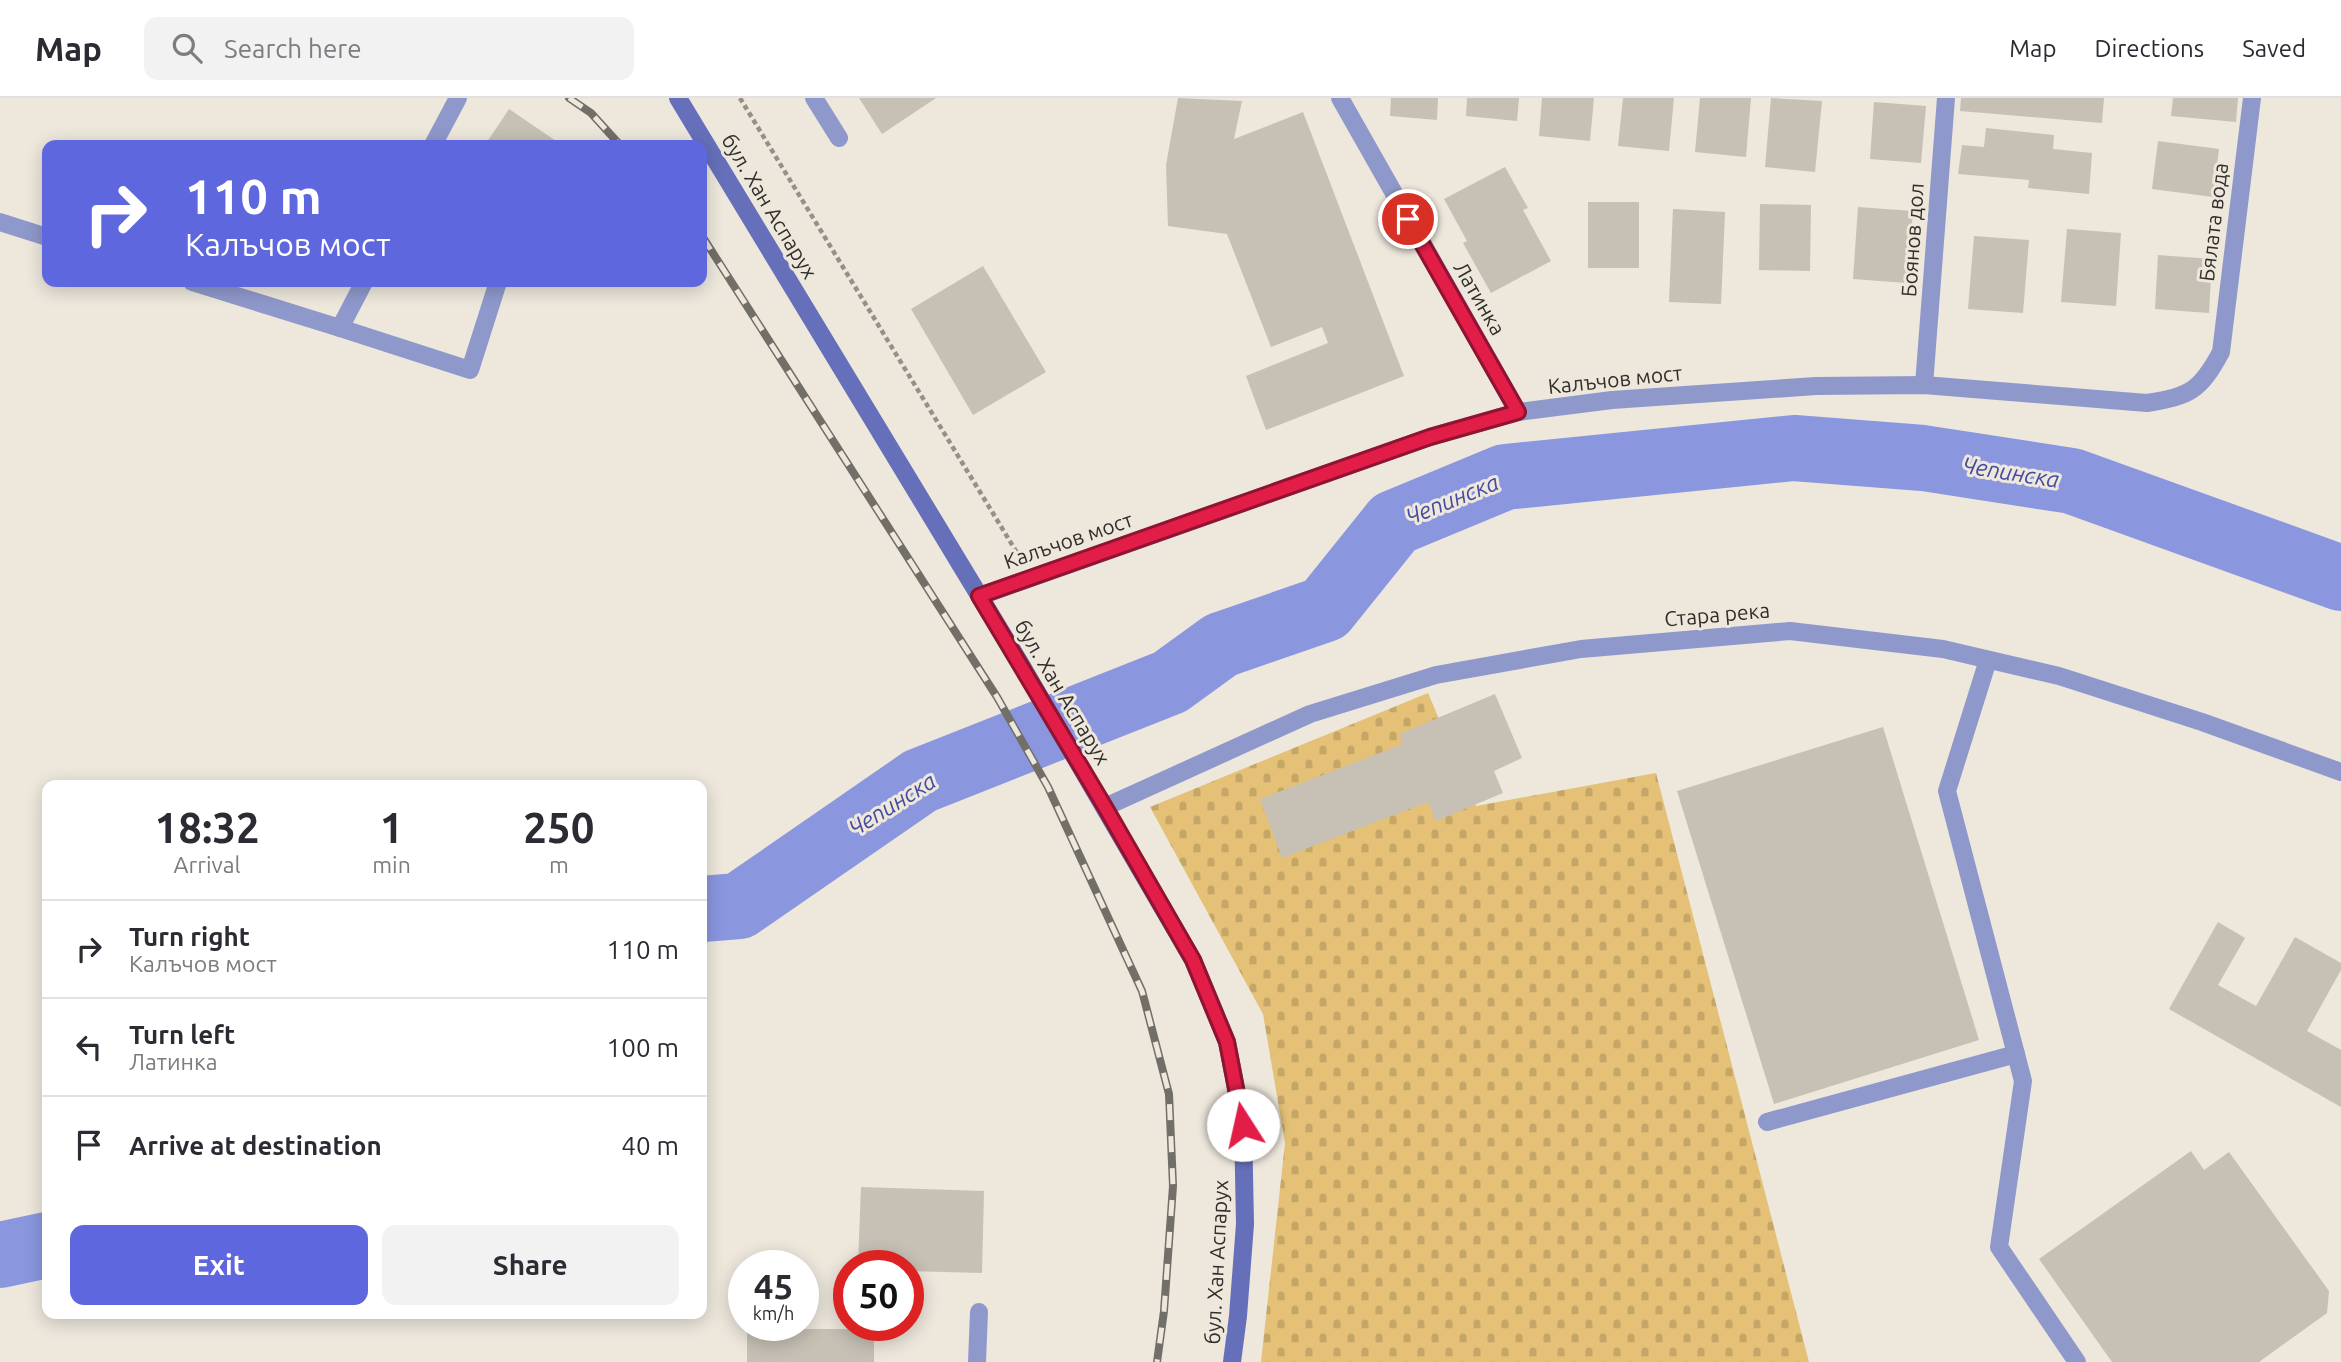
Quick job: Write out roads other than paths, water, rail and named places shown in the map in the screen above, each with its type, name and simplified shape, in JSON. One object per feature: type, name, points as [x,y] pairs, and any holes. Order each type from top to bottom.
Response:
[{"type":"main road","name":"бул. Хан Аспарух","points":[[678,98],[703,140]]},
{"type":"main road","name":"бул. Хан Аспарух","points":[[707,146],[1020,663],[1193,960],[1227,1042],[1243,1125],[1245,1224],[1232,1362]]},
{"type":"street","points":[[436,140],[458,98]]},
{"type":"street","points":[[814,98],[839,138]]},
{"type":"street","name":"Латинка","points":[[1339,98],[1518,412]]},
{"type":"street","name":"Боянов дол","points":[[1924,385],[1946,98]]},
{"type":"street","name":"Бялата вода","points":[[2221,352],[2252,98]]},
{"type":"street","points":[[0,222],[42,235]]},
{"type":"street","points":[[208,287],[470,370],[496,287]]},
{"type":"street","points":[[340,328],[361,287]]},
{"type":"street","name":"Калъчов мост","points":[[979,596],[1430,437],[1518,412],[1612,400],[1816,386],[1924,385],[2147,403],[2178,398],[2206,380],[2221,352]]},
{"type":"street","name":"Стара река","points":[[1105,807],[1310,714],[1436,675],[1581,649],[1790,631],[1943,649],[2072,680],[2202,722],[2341,772]]},
{"type":"street","points":[[1988,660],[1947,792],[2024,1082],[1998,1247],[2077,1362]]},
{"type":"street","points":[[1767,1122],[2016,1054]]},
{"type":"street","points":[[977,1362],[979,1312]]},
{"type":"waterway","name":"Чепинска","points":[[707,909],[739,906],[920,781],[1170,682],[1221,645],[1325,609],[1394,523],[1505,477],[1794,448],[1923,458],[2072,481],[2341,578]]},
{"type":"waterway","name":"Чепинска","points":[[0,1255],[42,1246]]},
{"type":"railway","points":[[569,98],[591,113],[615,140]]},
{"type":"railway","points":[[707,244],[997,697],[1048,787],[1142,991],[1169,1094],[1173,1186],[1164,1311],[1157,1362]]}]
